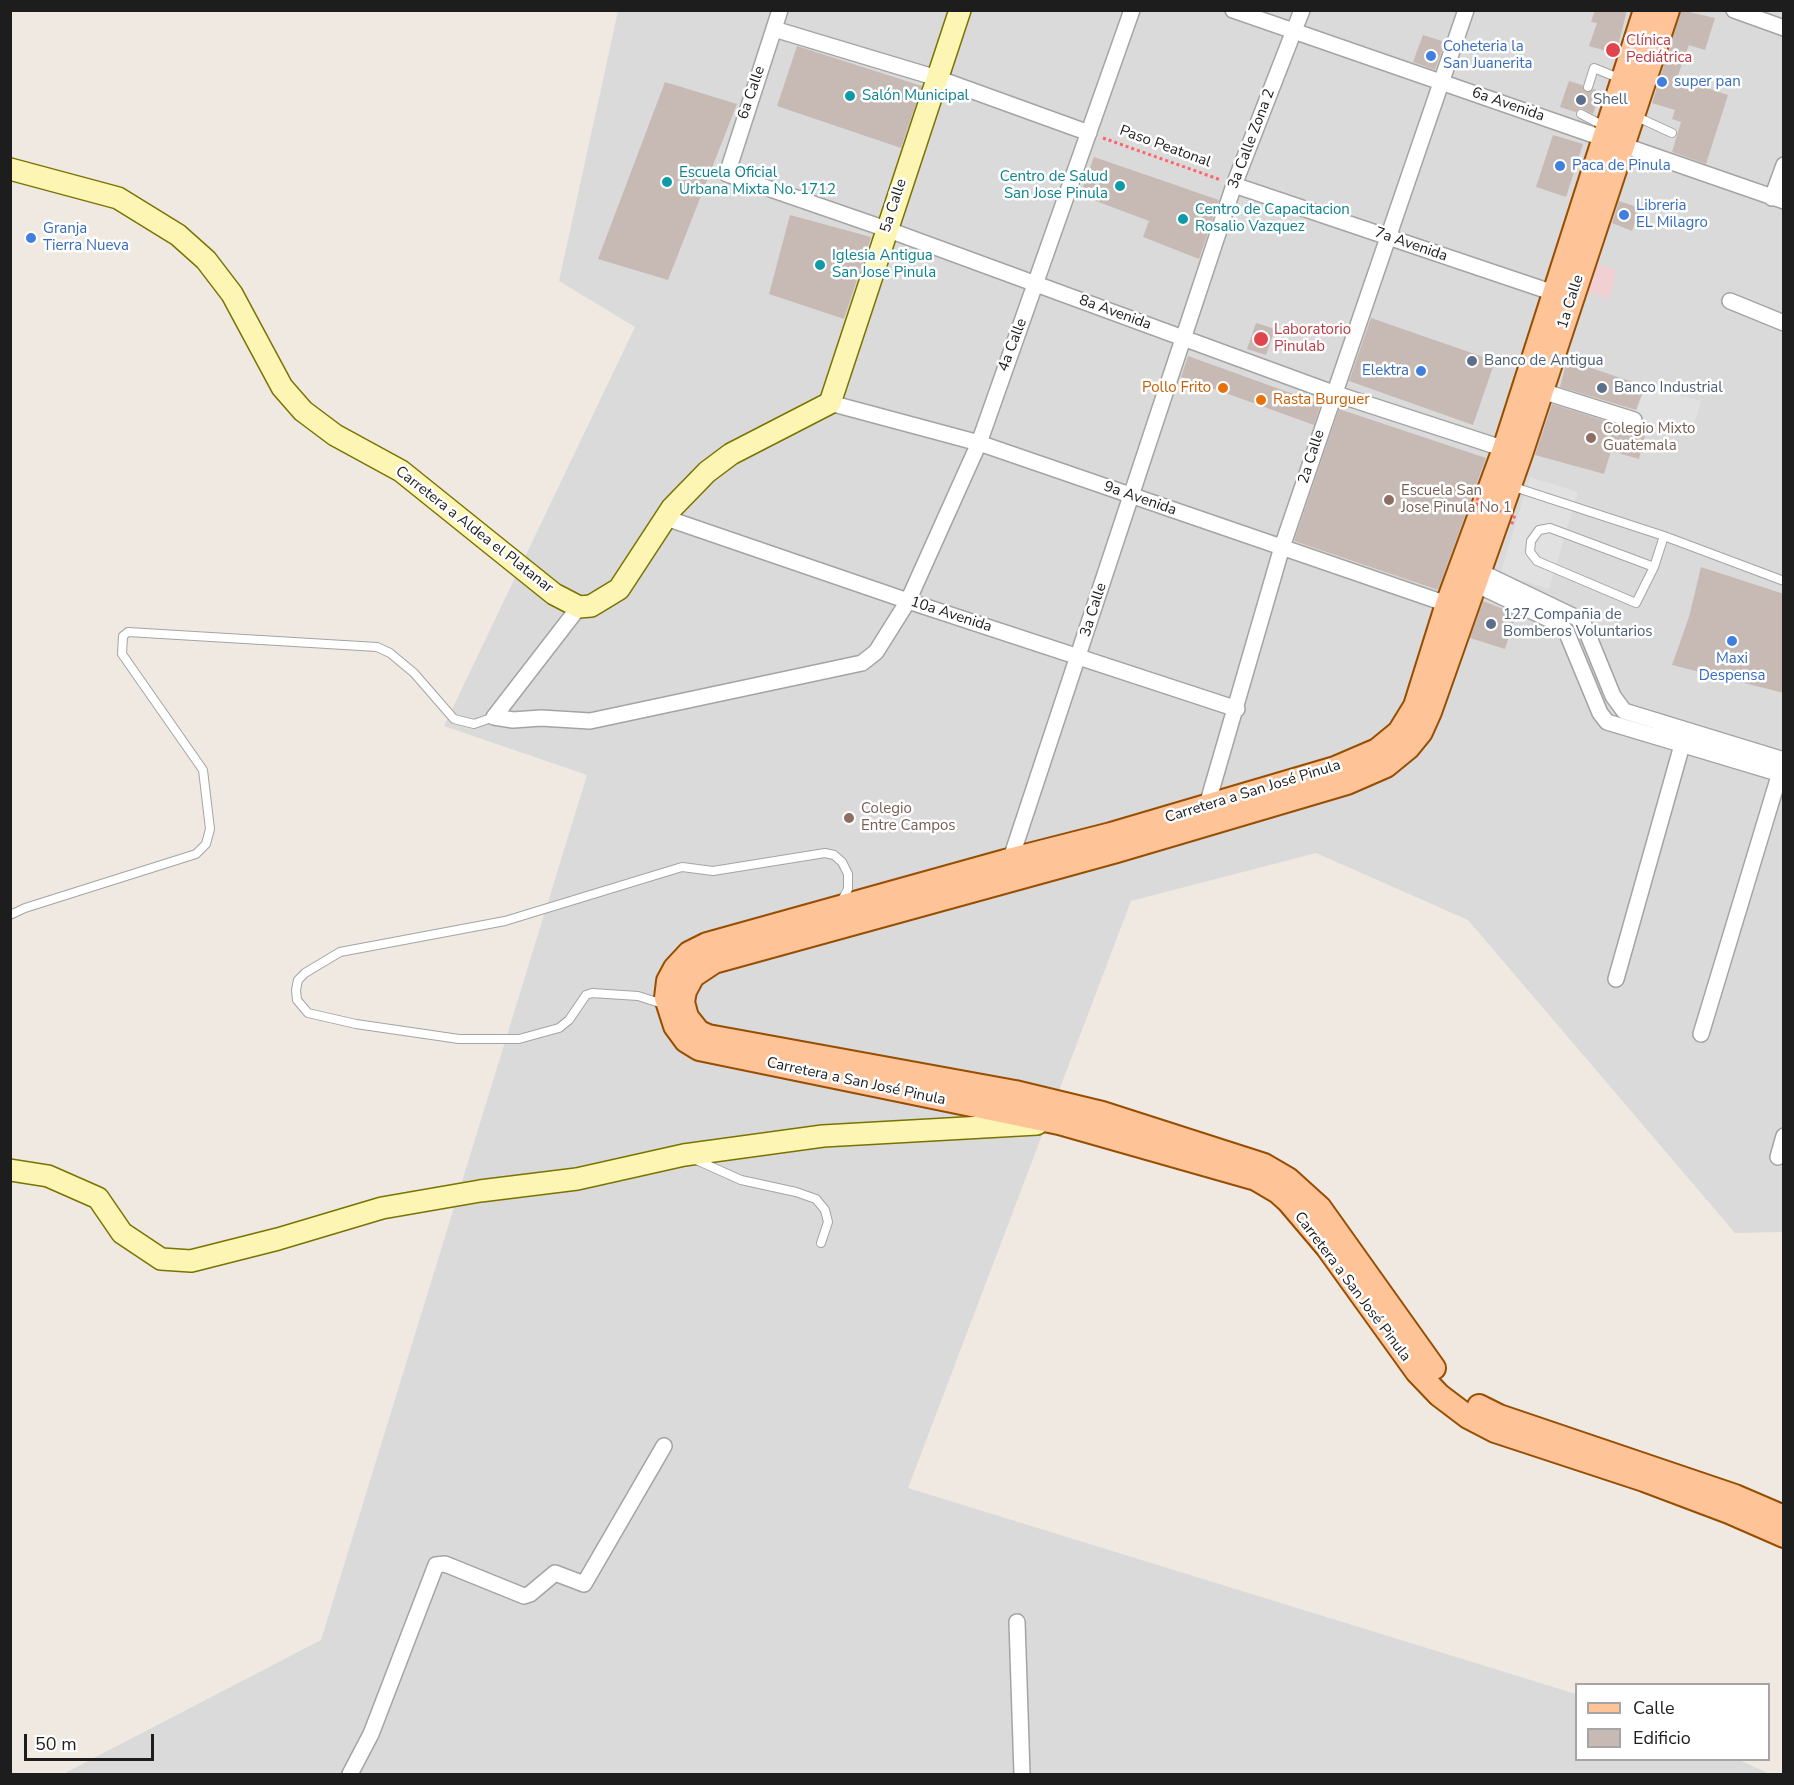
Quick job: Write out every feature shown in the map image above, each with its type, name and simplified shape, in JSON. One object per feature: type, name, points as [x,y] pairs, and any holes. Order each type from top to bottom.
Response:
[{"type":"main road","name":"1a Calle","points":[[1427,692],[1447,604],[1513,451],[1611,138],[1622,80],[1645,10]]},
{"type":"main road","name":"1a Calle","points":[[1533,388],[1554,293],[1611,138],[1633,116],[1668,10]]},
{"type":"main road","name":"1a Calle","points":[[1427,692],[1477,578],[1510,486],[1513,451]]},
{"type":"main road","name":"Carretera a San José Pinula","points":[[1427,692],[1405,725],[1377,750],[1343,765],[1111,834],[1008,870],[714,962],[697,972],[687,985],[683,1002],[687,1017],[699,1032],[708,1036],[1026,1095],[1102,1113],[1264,1165],[1288,1179],[1320,1208],[1433,1367],[1450,1385],[1480,1407],[1498,1416],[1735,1496],[1784,1517]]},
{"type":"main road","name":"Carretera a San José Pinula","points":[[1427,692],[1425,725],[1413,743],[1392,762],[1371,773],[1116,851],[1008,870],[838,908],[707,944],[690,952],[671,974],[666,990],[667,1005],[679,1031],[699,1049],[1059,1123],[1256,1179],[1278,1192],[1327,1247],[1417,1372],[1446,1401],[1476,1422],[1504,1434],[1644,1480],[1748,1519],[1784,1536]]},
{"type":"street","name":"6a Calle","points":[[728,175],[726,172],[780,10]]},
{"type":"street","name":"5a Calle","points":[[830,403],[960,10]]},
{"type":"street","name":"4a Calle","points":[[494,717],[513,720],[541,718],[590,721],[862,663],[876,652],[908,601],[979,443],[1132,10]]},
{"type":"street","name":"6a Avenida","points":[[1233,10],[1293,33],[1611,138],[1778,200]]},
{"type":"street","name":"3a Calle Zona 2","points":[[1185,339],[1234,184],[1302,10]]},
{"type":"street","name":"2a Calle","points":[[1207,805],[1237,709],[1282,547],[1466,10]]},
{"type":"street","points":[[1734,10],[1784,28]]},
{"type":"street","points":[[774,29],[937,78],[1089,133]]},
{"type":"street","points":[[1778,200],[1784,165]]},
{"type":"street","name":"Carretera a Aldea el Platanar","points":[[10,169],[118,198],[178,236],[206,260],[232,294],[282,387],[303,411],[335,435],[401,471],[554,594],[579,607]]},
{"type":"street","name":"8a Avenida","points":[[728,175],[886,229],[1333,393],[1513,451]]},
{"type":"street","name":"7a Avenida","points":[[1234,184],[1554,293]]},
{"type":"street","points":[[1730,301],[1784,323]]},
{"type":"street","name":"3a Calle","points":[[1008,870],[1131,495],[1185,339]]},
{"type":"street","points":[[1533,388],[1634,420]]},
{"type":"street","points":[[494,717],[579,607],[591,606],[619,589],[666,518],[688,490],[731,454],[830,403]]},
{"type":"street","name":"9a Avenida","points":[[830,403],[979,443],[1447,604]]},
{"type":"street","name":"10a Avenida","points":[[666,518],[908,601],[1237,709]]},
{"type":"street","points":[[1477,578],[1561,625],[1566,631],[1599,713],[1607,722],[1682,745],[1782,768]]},
{"type":"street","points":[[1477,578],[1577,618],[1584,625],[1613,696],[1624,711],[1782,768]]},
{"type":"street","points":[[1616,979],[1682,745]]},
{"type":"street","points":[[1701,1034],[1782,768]]},
{"type":"street","points":[[10,1170],[48,1176],[98,1198],[122,1233],[161,1259],[191,1261],[278,1239],[382,1208],[480,1191],[577,1179],[684,1155],[812,1137],[981,1125],[1059,1123]]},
{"type":"street","points":[[1778,1156],[1784,1136]]},
{"type":"street","points":[[350,1774],[371,1734],[436,1565],[445,1564],[524,1596],[530,1594],[555,1573],[584,1584],[664,1446]]},
{"type":"street","points":[[1017,1622],[1022,1774]]},
{"type":"lane","points":[[1588,87],[1594,68],[1622,80]]},
{"type":"lane","points":[[1581,114],[1611,138]]},
{"type":"lane","points":[[1633,116],[1672,133]]},
{"type":"lane","points":[[1510,486],[1664,536],[1784,582]]},
{"type":"lane","points":[[1654,567],[1550,528],[1539,530],[1531,542],[1530,552],[1536,561],[1636,603],[1654,567],[1664,536]]},
{"type":"lane","points":[[10,915],[25,908],[196,854],[206,844],[210,829],[203,770],[122,654],[123,636],[128,632],[377,647],[390,653],[414,673],[454,719],[474,723],[494,717]]},
{"type":"lane","points":[[667,1005],[638,996],[592,993],[586,995],[569,1020],[559,1028],[519,1039],[459,1039],[365,1026],[308,1013],[297,1000],[296,990],[298,980],[305,972],[340,952],[505,921],[682,867],[713,871],[825,853],[834,855],[842,862],[848,874],[848,889],[838,908]]},
{"type":"lane","points":[[684,1155],[741,1180],[796,1192],[816,1199],[825,1210],[828,1222],[821,1243]]},
{"type":"path","name":"Paso Peatonal","points":[[1089,133],[1234,184]]},
{"type":"path","points":[[1480,492],[1476,504],[1515,515],[1511,526]]},
{"type":"shaded area","points":[[618,11],[1783,11],[1783,1232],[1735,1233],[1468,920],[1316,853],[1131,901],[908,1488],[1575,1694],[1575,1761],[1741,1761],[1770,1774],[63,1774],[321,1640],[587,775],[444,726],[635,327],[559,281]]},
{"type":"shaded area","points":[[1594,263],[1616,270],[1609,299],[1585,291]]},
{"type":"shaded area","points":[[1645,386],[1701,401],[1691,435],[1634,420]]},
{"type":"shaded area","points":[[1530,477],[1578,492],[1549,589],[1500,574]]},
{"type":"building","points":[[1595,10],[1627,10],[1616,54],[1589,46],[1597,23],[1591,22]]},
{"type":"building","points":[[1681,10],[1715,18],[1705,50],[1689,45],[1677,78],[1728,95],[1706,164],[1672,152],[1681,122],[1672,119],[1675,110],[1652,103]]},
{"type":"building","name":"Coheteria la San Juanerita","points":[[1423,35],[1445,42],[1435,70],[1413,62]]},
{"type":"building","name":"Salón Municipal","points":[[797,46],[922,86],[901,148],[777,106]]},
{"type":"building","name":"Shell","points":[[1569,81],[1582,85],[1586,92],[1594,89],[1601,92],[1593,114],[1581,108],[1575,112],[1560,107]]},
{"type":"building","name":"Escuela Oficial Urbana Mixta No. 1712","points":[[665,82],[737,104],[668,280],[598,259]]},
{"type":"building","name":"Paca de Pinula","points":[[1553,135],[1583,144],[1566,197],[1536,187]]},
{"type":"building","points":[[1094,157],[1219,200],[1199,259],[1143,237],[1149,221],[1080,195]]},
{"type":"building","name":"Libreria EL Milagro","points":[[1619,201],[1640,208],[1632,231],[1612,223]]},
{"type":"building","name":"Iglesia Antigua San Jose Pinula","points":[[790,215],[871,237],[844,319],[769,294]]},
{"type":"building","name":"Elektra","points":[[1371,318],[1495,361],[1473,425],[1349,381]]},
{"type":"building","name":"Laboratorio Pinulab","points":[[1256,323],[1275,329],[1266,355],[1247,349]]},
{"type":"building","points":[[1188,356],[1321,404],[1314,425],[1181,377]]},
{"type":"building","name":"Banco Industrial","points":[[1567,360],[1645,386],[1636,410],[1560,387]]},
{"type":"building","name":"Colegio Mixto Guatemala","points":[[1552,404],[1631,429],[1637,429],[1643,423],[1648,424],[1639,459],[1611,451],[1604,474],[1535,455]]},
{"type":"building","name":"Escuela San Jose Pinula No 1","points":[[1339,409],[1486,458],[1438,590],[1294,541]]},
{"type":"building","name":"Maxi Despensa","points":[[1701,567],[1784,594],[1784,693],[1672,665],[1689,617]]},
{"type":"building","name":"127 Compañia de Bomberos Voluntarios","points":[[1483,601],[1516,614],[1505,649],[1470,638]]},
{"type":"place","name":"Clínica Pediátrica","points":[[1613,50]]},
{"type":"place","name":"Coheteria la San Juanerita","points":[[1431,56]]},
{"type":"place","name":"super pan","points":[[1662,82]]},
{"type":"place","name":"Salón Municipal","points":[[850,96]]},
{"type":"place","name":"Shell","points":[[1581,100]]},
{"type":"place","name":"Paca de Pinula","points":[[1560,166]]},
{"type":"place","name":"Escuela Oficial Urbana Mixta No. 1712","points":[[667,182]]},
{"type":"place","name":"Centro de Salud San Jose Pinula","points":[[1120,186]]},
{"type":"place","name":"Libreria EL Milagro","points":[[1624,215]]},
{"type":"place","name":"Centro de Capacitacion Rosalio Vazquez","points":[[1183,219]]},
{"type":"place","name":"Granja Tierra Nueva","points":[[31,238]]},
{"type":"place","name":"Iglesia Antigua San Jose Pinula","points":[[820,265]]},
{"type":"place","name":"Laboratorio Pinulab","points":[[1261,339]]},
{"type":"place","name":"Banco de Antigua","points":[[1472,361]]},
{"type":"place","name":"Elektra","points":[[1421,371]]},
{"type":"place","name":"Pollo Frito","points":[[1223,388]]},
{"type":"place","name":"Banco Industrial","points":[[1602,388]]},
{"type":"place","name":"Rasta Burguer","points":[[1261,400]]},
{"type":"place","name":"Colegio Mixto Guatemala","points":[[1591,438]]},
{"type":"place","name":"Escuela San Jose Pinula No 1","points":[[1389,500]]},
{"type":"place","name":"127 Compañia de Bomberos Voluntarios","points":[[1491,624]]},
{"type":"place","name":"Maxi Despensa","points":[[1732,641]]},
{"type":"place","name":"Colegio Entre Campos","points":[[849,818]]}]
